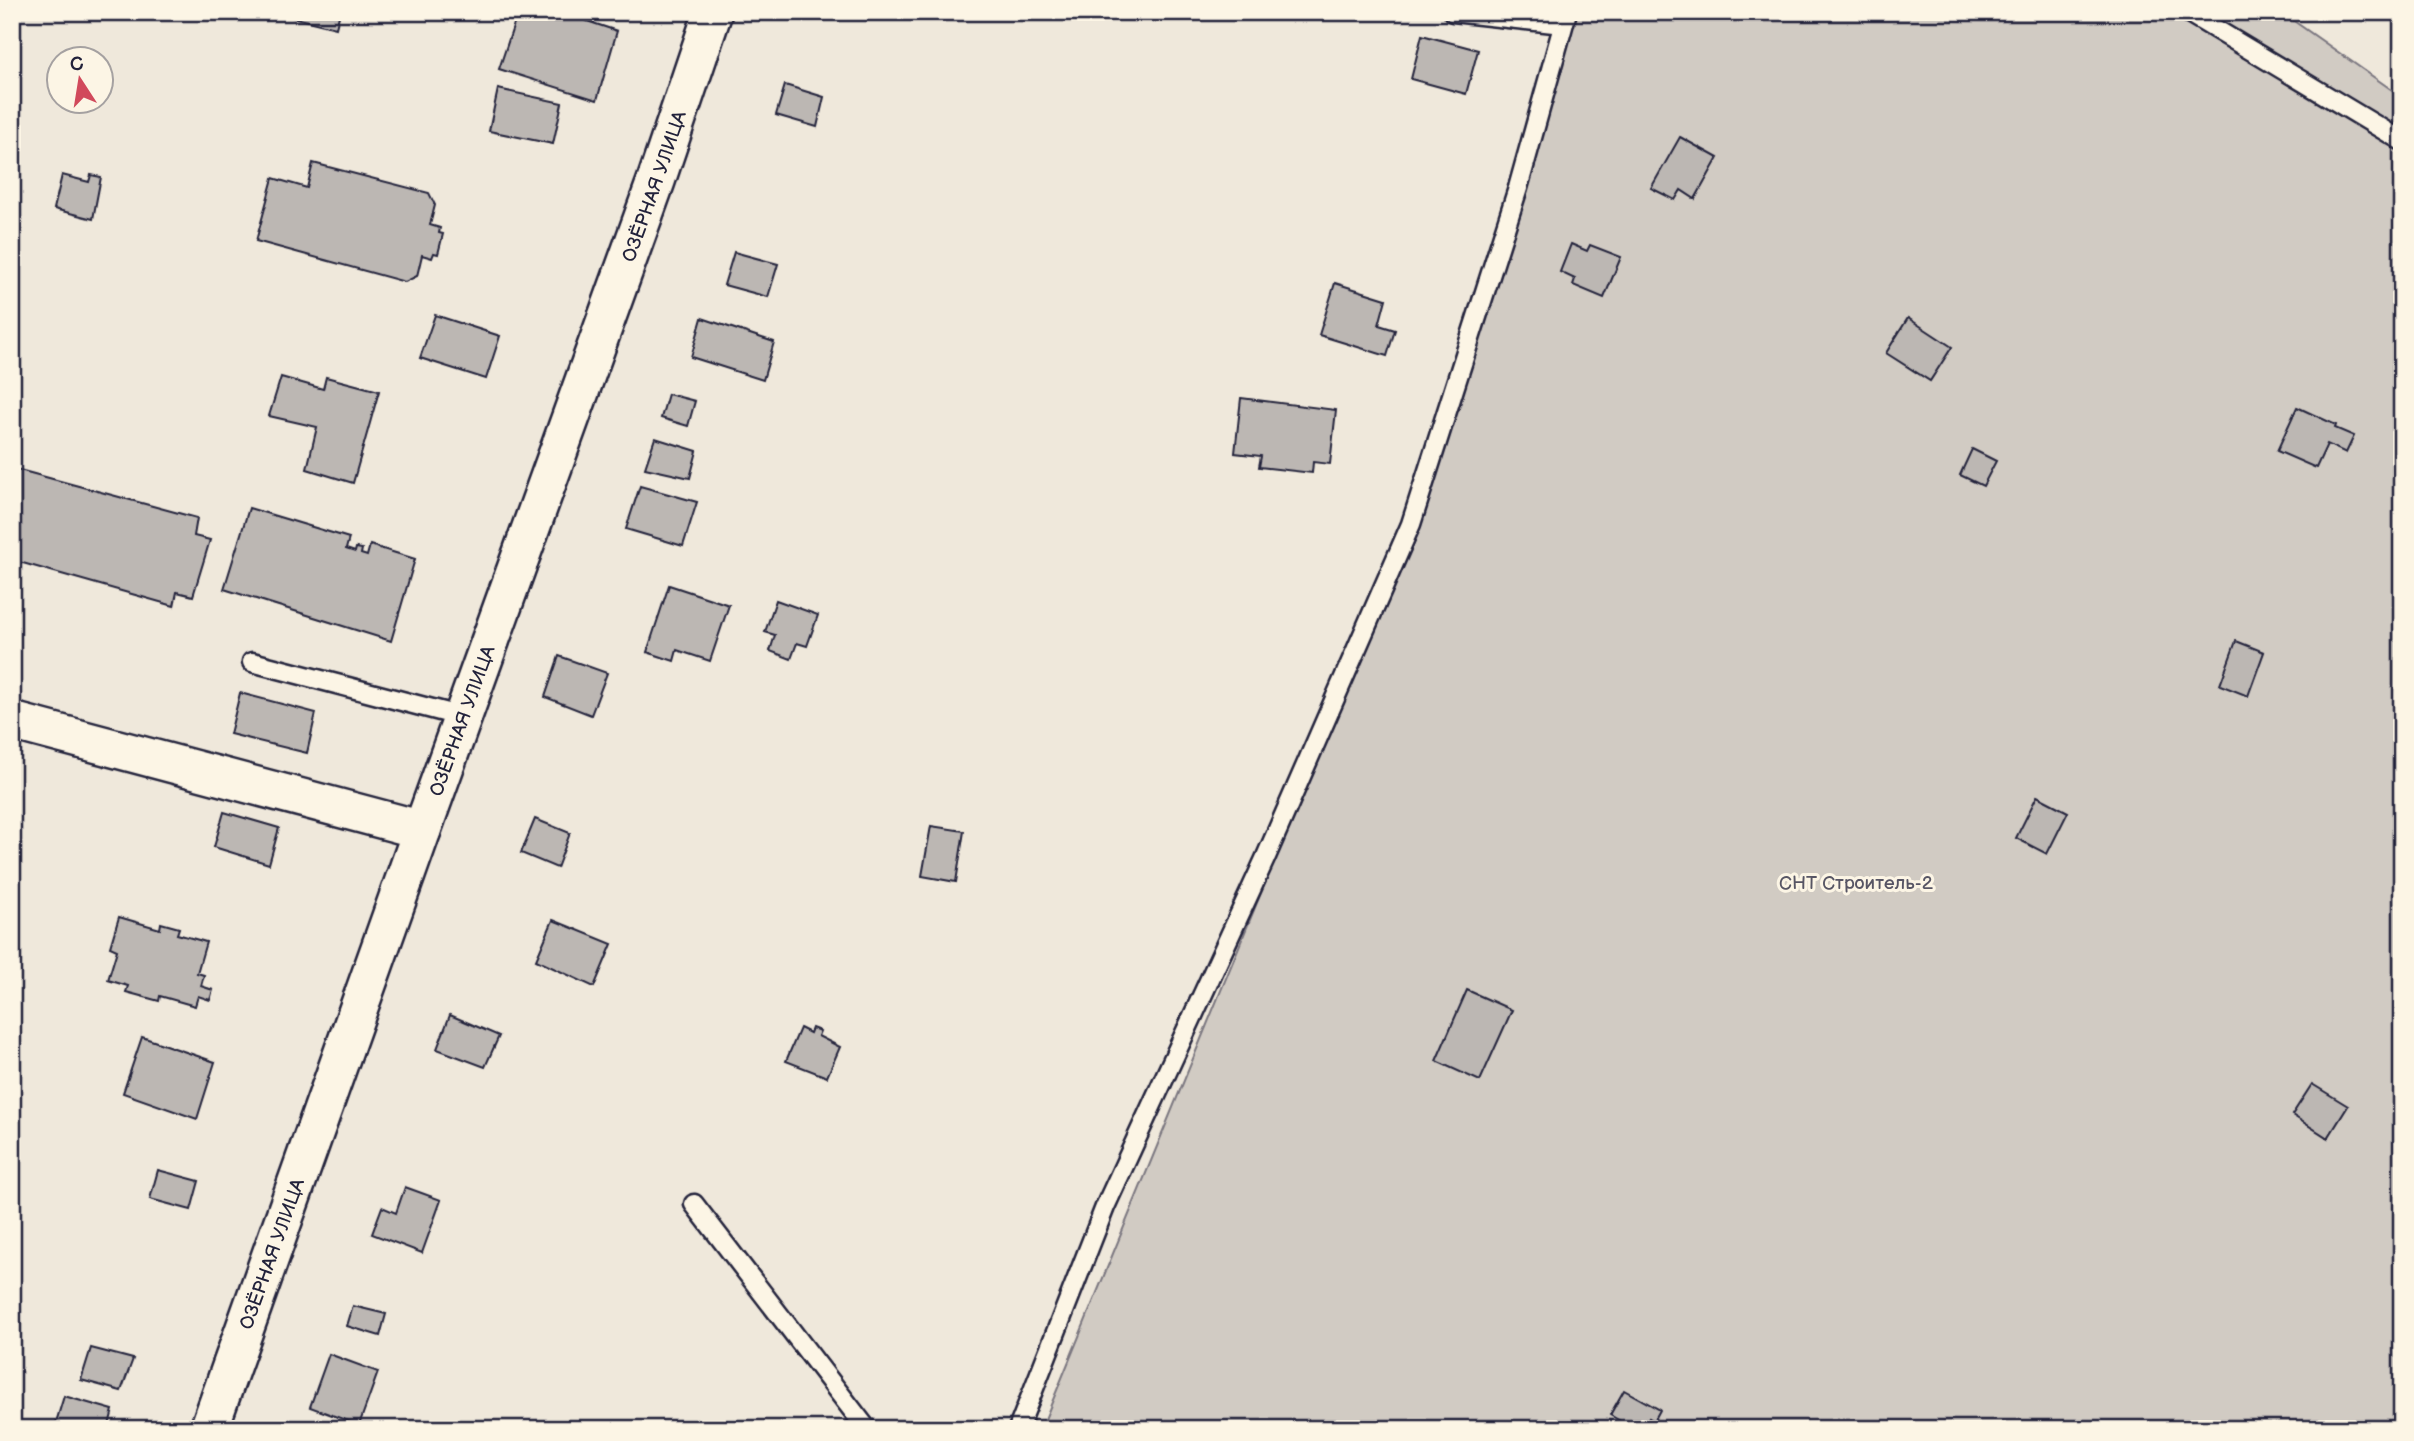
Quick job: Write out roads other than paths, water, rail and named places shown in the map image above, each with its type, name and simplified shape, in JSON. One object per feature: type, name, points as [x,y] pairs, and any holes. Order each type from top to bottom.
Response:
[{"type":"street","name":"ОЗЁРНАЯ УЛИЦА","points":[[209,1429],[656,181],[713,12]]},
{"type":"street","points":[[12,721],[422,830]]},
{"type":"lane","points":[[1018,1429],[1105,1207],[1265,859],[1411,524],[1518,188],[1565,18],[1453,12]]},
{"type":"lane","points":[[2187,12],[2402,141]]},
{"type":"lane","points":[[252,662],[463,717]]},
{"type":"lane","points":[[694,1205],[867,1429]]},
{"type":"park label","name":"СНТ Строитель-2","points":[[1856,882]]}]
